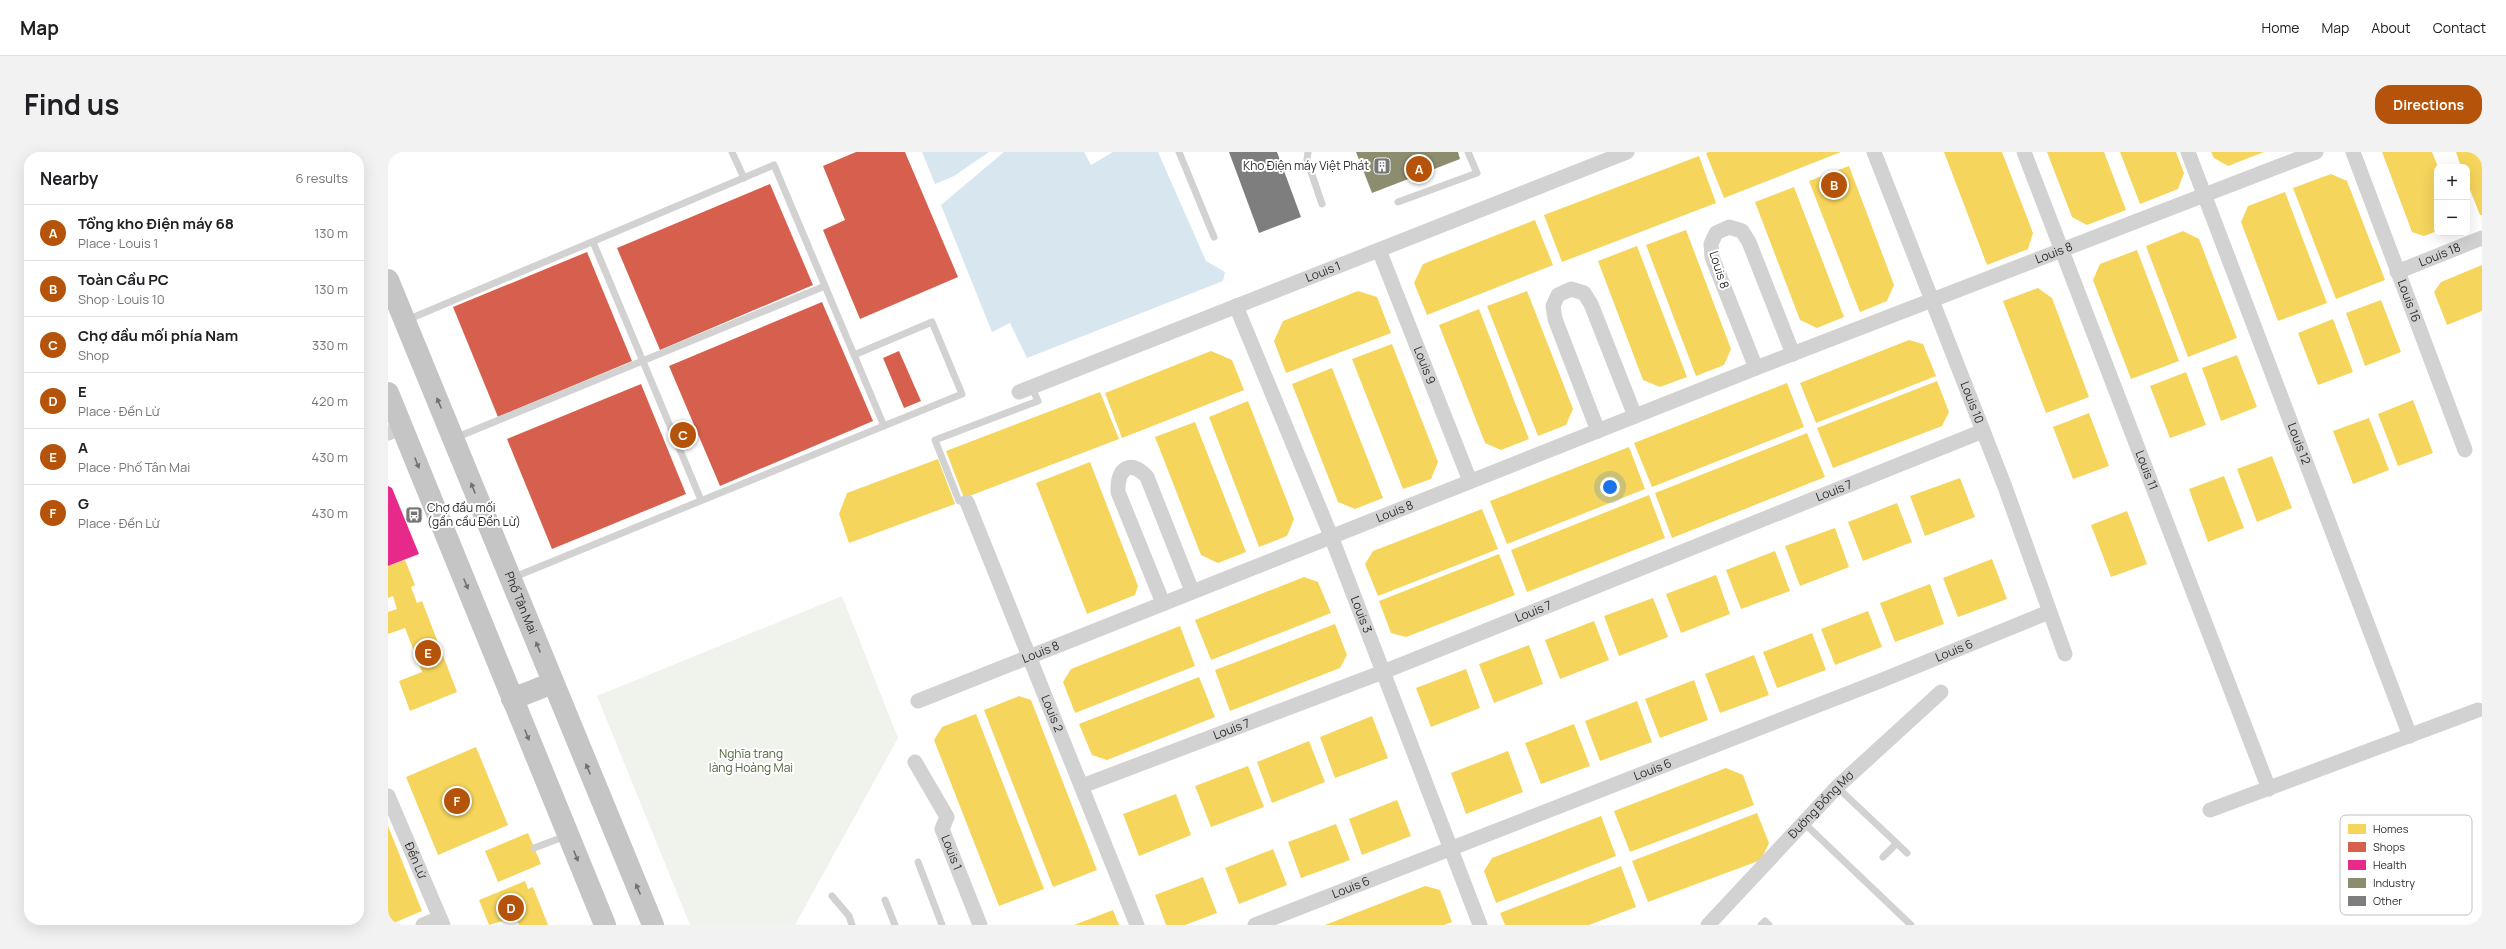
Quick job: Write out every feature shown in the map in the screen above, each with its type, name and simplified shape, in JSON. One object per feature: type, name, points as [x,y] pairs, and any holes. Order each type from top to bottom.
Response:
[{"type":"main road","name":"Phố Tân Mai","points":[[388,280],[653,925]]},
{"type":"main road","points":[[388,393],[395,430],[512,699],[604,925]]},
{"type":"main road","points":[[512,699],[553,683]]},
{"type":"street","name":"Louis 1","points":[[1025,389],[1627,152]]},
{"type":"street","name":"Louis 10","points":[[1874,152],[1983,431],[2065,654]]},
{"type":"street","name":"Louis 11","points":[[2024,152],[2269,789]]},
{"type":"street","name":"Louis 12","points":[[2188,152],[2410,736]]},
{"type":"street","name":"Louis 8","points":[[918,701],[1756,368],[2316,152]]},
{"type":"street","name":"Louis 16","points":[[2353,152],[2465,450]]},
{"type":"street","name":"Louis 8","points":[[1756,368],[1712,257],[1711,244],[1716,233],[1729,227],[1742,231],[1749,242],[1793,354]]},
{"type":"street","name":"Louis 18","points":[[2398,272],[2482,238]]},
{"type":"street","name":"Louis 9","points":[[1379,250],[1470,481]]},
{"type":"street","points":[[1598,431],[1555,319],[1553,306],[1558,295],[1571,289],[1584,293],[1591,304],[1634,416]]},
{"type":"street","name":"Louis 3","points":[[1236,306],[1331,536],[1480,925]]},
{"type":"street","name":"Louis 7","points":[[1082,786],[1383,672],[1983,431]]},
{"type":"street","points":[[1163,603],[1118,492],[1117,478],[1126,469],[1140,469],[1147,477],[1192,591]]},
{"type":"street","name":"Louis 2","points":[[967,502],[1137,925]]},
{"type":"street","name":"Louis 6","points":[[1255,925],[1451,850],[2049,612]]},
{"type":"street","name":"Đường Đồng Mơ","points":[[1715,923],[1837,787],[1941,692]]},
{"type":"street","points":[[2210,810],[2478,710]]},
{"type":"street","name":"Louis 1","points":[[915,762],[947,817],[942,829],[980,925]]},
{"type":"street","name":"Đền Lừ","points":[[389,799],[442,921]]},
{"type":"street","points":[[423,925],[442,921]]},
{"type":"lane","points":[[732,152],[744,178]]},
{"type":"lane","points":[[1179,152],[1214,237]]},
{"type":"lane","points":[[1308,152],[1307,160],[1322,204]]},
{"type":"lane","points":[[1398,202],[1477,173],[1468,152]]},
{"type":"lane","points":[[405,321],[774,165],[884,426]]},
{"type":"lane","points":[[593,242],[701,500]]},
{"type":"lane","points":[[454,439],[825,286]]},
{"type":"lane","points":[[510,578],[962,394],[932,322],[854,354]]},
{"type":"lane","points":[[967,502],[959,500],[935,440],[1038,401],[1025,389]]},
{"type":"lane","points":[[1837,787],[1907,853]]},
{"type":"lane","points":[[1804,823],[1912,925]]},
{"type":"lane","points":[[534,848],[568,835]]},
{"type":"lane","points":[[1883,857],[1896,844]]},
{"type":"lane","points":[[918,862],[942,925]]},
{"type":"lane","points":[[832,896],[848,916],[852,925]]},
{"type":"lane","points":[[885,900],[895,925]]},
{"type":"lane","points":[[1761,925],[1765,921],[1769,925]]},
{"type":"green space","name":"Nghĩa trang làng Hoàng Mai","points":[[842,596],[898,738],[795,925],[690,925],[597,696]]},
{"type":"shaded area","points":[[922,152],[989,152],[954,176],[935,184]]},
{"type":"shaded area","points":[[1004,152],[1084,152],[1091,165],[1113,152],[1158,152],[1206,261],[1225,272],[1223,281],[1027,358],[1010,323],[992,332],[941,205]]},
{"type":"building: Homes","points":[[1841,152],[1724,198],[1706,153]]},
{"type":"building: Homes","points":[[1944,152],[2002,152],[2033,233],[2028,249],[1987,265]]},
{"type":"building: Homes","points":[[2047,152],[2104,152],[2126,210],[2087,225],[2072,217]]},
{"type":"building: Homes","points":[[2120,152],[2176,152],[2184,173],[2178,189],[2140,204]]},
{"type":"building: Homes","points":[[2211,152],[2264,152],[2228,166],[2214,158]]},
{"type":"building: Homes","points":[[2382,152],[2432,152],[2437,164],[2434,164],[2434,232],[2424,236],[2412,232]]},
{"type":"building: Homes","points":[[2456,152],[2482,152],[2482,215],[2480,215],[2470,190],[2470,164],[2460,164]]},
{"type":"building: Homes","points":[[1699,156],[1716,203],[1562,262],[1544,215]]},
{"type":"building: Homes","points":[[1849,166],[1894,285],[1887,301],[1860,312],[1809,181]]},
{"type":"building: Homes","points":[[2331,174],[2347,181],[2385,280],[2336,299],[2293,188]]},
{"type":"building: Homes","points":[[1794,187],[1844,317],[1817,328],[1800,320],[1755,202]]},
{"type":"building: Homes","points":[[2285,192],[2327,303],[2278,321],[2241,222],[2248,206]]},
{"type":"building: Homes","points":[[1535,220],[1553,265],[1427,315],[1414,283],[1423,264]]},
{"type":"building: Homes","points":[[1686,230],[1731,349],[1724,365],[1696,376],[1646,245]]},
{"type":"building: Homes","points":[[2183,231],[2199,239],[2237,338],[2188,357],[2146,246]]},
{"type":"building: Homes","points":[[1637,246],[1687,377],[1660,387],[1643,380],[1598,261]]},
{"type":"building: Homes","points":[[2137,250],[2179,361],[2131,379],[2093,280],[2100,264]]},
{"type":"building: Homes","points":[[2482,265],[2482,311],[2447,325],[2434,292],[2441,282]]},
{"type":"building: Homes","points":[[2038,288],[2052,298],[2089,397],[2046,413],[2003,301]]},
{"type":"building: Homes","points":[[1358,291],[1377,297],[1391,333],[1286,373],[1274,341],[1283,321]]},
{"type":"building: Homes","points":[[1527,291],[1573,409],[1566,425],[1538,436],[1487,306]]},
{"type":"building: Homes","points":[[2381,300],[2401,352],[2365,366],[2346,313]]},
{"type":"building: Homes","points":[[1479,309],[1529,439],[1501,450],[1485,443],[1439,325]]},
{"type":"building: Homes","points":[[2333,319],[2353,372],[2318,385],[2298,333]]},
{"type":"building: Homes","points":[[1909,340],[1923,344],[1936,376],[1816,423],[1800,383]]},
{"type":"building: Homes","points":[[1392,344],[1438,462],[1431,479],[1403,489],[1352,359]]},
{"type":"building: Homes","points":[[1211,351],[1232,360],[1244,390],[1122,438],[1105,393]]},
{"type":"building: Homes","points":[[2237,355],[2257,407],[2221,421],[2202,368]]},
{"type":"building: Homes","points":[[1332,368],[1383,498],[1355,509],[1338,502],[1292,384]]},
{"type":"building: Homes","points":[[2186,372],[2206,425],[2170,438],[2150,386]]},
{"type":"building: Homes","points":[[1937,381],[1949,412],[1942,426],[1833,468],[1817,428]]},
{"type":"building: Homes","points":[[1787,383],[1804,427],[1652,487],[1634,443]]},
{"type":"building: Homes","points":[[1100,392],[1119,439],[964,498],[946,451]]},
{"type":"building: Homes","points":[[2413,400],[2433,453],[2398,466],[2378,414]]},
{"type":"building: Homes","points":[[1248,401],[1294,519],[1287,536],[1259,547],[1209,417]]},
{"type":"building: Homes","points":[[2089,413],[2109,466],[2073,479],[2053,427]]},
{"type":"building: Homes","points":[[2369,418],[2389,470],[2353,484],[2333,431]]},
{"type":"building: Homes","points":[[1195,422],[1246,552],[1218,563],[1201,555],[1155,437]]},
{"type":"building: Homes","points":[[1807,433],[1825,477],[1672,538],[1655,493]]},
{"type":"building: Homes","points":[[1629,447],[1645,489],[1507,544],[1490,501]]},
{"type":"building: Homes","points":[[2272,456],[2292,508],[2257,522],[2237,469]]},
{"type":"building: Homes","points":[[938,459],[955,504],[849,543],[839,514],[847,493]]},
{"type":"building: Homes","points":[[1090,462],[1138,586],[1135,595],[1087,614],[1036,483]]},
{"type":"building: Homes","points":[[2224,476],[2244,528],[2208,542],[2189,489]]},
{"type":"building: Homes","points":[[1960,478],[1975,517],[1925,536],[1910,496]]},
{"type":"building: Homes","points":[[1649,495],[1665,538],[1527,592],[1511,550]]},
{"type":"building: Homes","points":[[1897,503],[1912,542],[1863,561],[1848,522]]},
{"type":"building: Homes","points":[[1482,509],[1498,549],[1378,596],[1365,564],[1373,551]]},
{"type":"building: Homes","points":[[2127,511],[2147,564],[2111,577],[2091,525]]},
{"type":"building: Homes","points":[[1835,528],[1849,567],[1800,586],[1785,546]]},
{"type":"building: Homes","points":[[1775,551],[1790,591],[1741,609],[1726,570]]},
{"type":"building: Homes","points":[[1499,554],[1515,595],[1406,637],[1391,633],[1379,601]]},
{"type":"building: Homes","points":[[1992,559],[2007,599],[1958,617],[1943,578]]},
{"type":"building: Homes","points":[[405,560],[415,585],[411,587],[417,603],[422,601],[457,692],[410,711],[399,681],[422,672],[405,628],[388,634],[388,612],[397,609],[393,596],[388,598],[388,566]]},
{"type":"building: Homes","points":[[1716,575],[1730,614],[1681,633],[1666,594]]},
{"type":"building: Homes","points":[[1304,577],[1318,582],[1331,613],[1211,660],[1195,620]]},
{"type":"building: Homes","points":[[1930,584],[1944,624],[1895,642],[1880,603]]},
{"type":"building: Homes","points":[[1653,598],[1668,637],[1619,656],[1604,616]]},
{"type":"building: Homes","points":[[1868,611],[1882,647],[1835,665],[1821,629]]},
{"type":"building: Homes","points":[[1594,621],[1609,660],[1560,679],[1545,640]]},
{"type":"building: Homes","points":[[1335,624],[1347,655],[1340,668],[1230,711],[1215,670]]},
{"type":"building: Homes","points":[[1180,626],[1195,666],[1075,713],[1063,682],[1071,669]]},
{"type":"building: Homes","points":[[1812,633],[1826,670],[1777,688],[1763,652]]},
{"type":"building: Homes","points":[[1529,645],[1543,684],[1494,703],[1479,664]]},
{"type":"building: Homes","points":[[1754,655],[1769,695],[1720,713],[1705,674]]},
{"type":"building: Homes","points":[[1466,669],[1480,708],[1431,727],[1416,688]]},
{"type":"building: Homes","points":[[1199,677],[1215,717],[1107,760],[1092,755],[1079,724]]},
{"type":"building: Homes","points":[[1694,680],[1708,720],[1660,738],[1645,699]]},
{"type":"building: Homes","points":[[1019,696],[1031,700],[1097,870],[1053,887],[984,710]]},
{"type":"building: Homes","points":[[1637,701],[1652,742],[1600,761],[1585,721]]},
{"type":"building: Homes","points":[[976,714],[1044,889],[999,906],[934,740],[942,727]]},
{"type":"building: Homes","points":[[1372,716],[1388,758],[1335,778],[1320,737]]},
{"type":"building: Homes","points":[[1574,724],[1590,766],[1541,784],[1525,743]]},
{"type":"building: Homes","points":[[1309,741],[1325,782],[1272,803],[1257,762]]},
{"type":"building: Homes","points":[[476,747],[508,825],[438,855],[406,777]]},
{"type":"building: Homes","points":[[1508,751],[1523,792],[1466,814],[1451,773]]},
{"type":"building: Homes","points":[[1248,766],[1264,807],[1211,827],[1195,786]]},
{"type":"building: Homes","points":[[1726,768],[1743,775],[1754,805],[1630,852],[1614,811]]},
{"type":"building: Homes","points":[[1176,794],[1191,835],[1139,856],[1123,814]]},
{"type":"building: Homes","points":[[1397,800],[1411,836],[1362,855],[1349,819]]},
{"type":"building: Homes","points":[[1757,813],[1769,843],[1761,860],[1648,902],[1632,861]]},
{"type":"building: Homes","points":[[1601,816],[1616,856],[1496,903],[1484,871],[1492,858]]},
{"type":"building: Homes","points":[[1336,824],[1350,860],[1301,878],[1288,842]]},
{"type":"building: Homes","points":[[388,826],[422,911],[389,925],[388,925]]},
{"type":"building: Homes","points":[[528,833],[541,864],[498,882],[485,851]]},
{"type":"building: Homes","points":[[1273,849],[1287,885],[1239,904],[1225,868]]},
{"type":"building: Homes","points":[[1621,866],[1636,907],[1589,925],[1505,925],[1500,913]]},
{"type":"building: Homes","points":[[1203,877],[1217,913],[1185,925],[1166,925],[1155,895]]},
{"type":"building: Homes","points":[[525,881],[528,889],[533,887],[548,925],[519,925],[516,917],[489,925],[479,900]]},
{"type":"building: Homes","points":[[1425,886],[1440,890],[1452,922],[1444,925],[1325,925]]},
{"type":"building: Homes","points":[[1113,910],[1119,925],[1074,925]]},
{"type":"building: Shops","points":[[856,152],[905,152],[958,277],[860,319],[823,230],[845,220],[823,166]]},
{"type":"building: Shops","points":[[770,184],[813,285],[660,350],[617,248]]},
{"type":"building: Shops","points":[[587,252],[632,361],[498,417],[453,307]]},
{"type":"building: Shops","points":[[822,302],[873,421],[720,486],[669,366]]},
{"type":"building: Shops","points":[[899,351],[921,401],[904,408],[883,358]]},
{"type":"building: Shops","points":[[641,384],[686,494],[552,549],[507,439]]},
{"type":"building: Health","points":[[388,486],[392,488],[419,554],[388,566]]},
{"type":"building: Industry","points":[[1356,152],[1458,152],[1460,159],[1372,193]]},
{"type":"building: Other","points":[[1229,152],[1277,152],[1301,217],[1259,233]]},
{"type":"place","name":"Kho Điện máy Việt Phát","points":[[1382,166]]},
{"type":"place","name":"Tổng kho Điện máy 68","points":[[1419,169]]},
{"type":"place","name":"Toàn Cầu PC","points":[[1834,185]]},
{"type":"place","name":"Chợ đầu mối phía Nam","points":[[683,435]]},
{"type":"place","name":"Chợ đầu mối (gần cầu Đền Lừ)","points":[[414,515]]},
{"type":"place","name":"A","points":[[428,653]]},
{"type":"place","name":"G","points":[[457,801]]},
{"type":"place","name":"E","points":[[511,908]]}]
